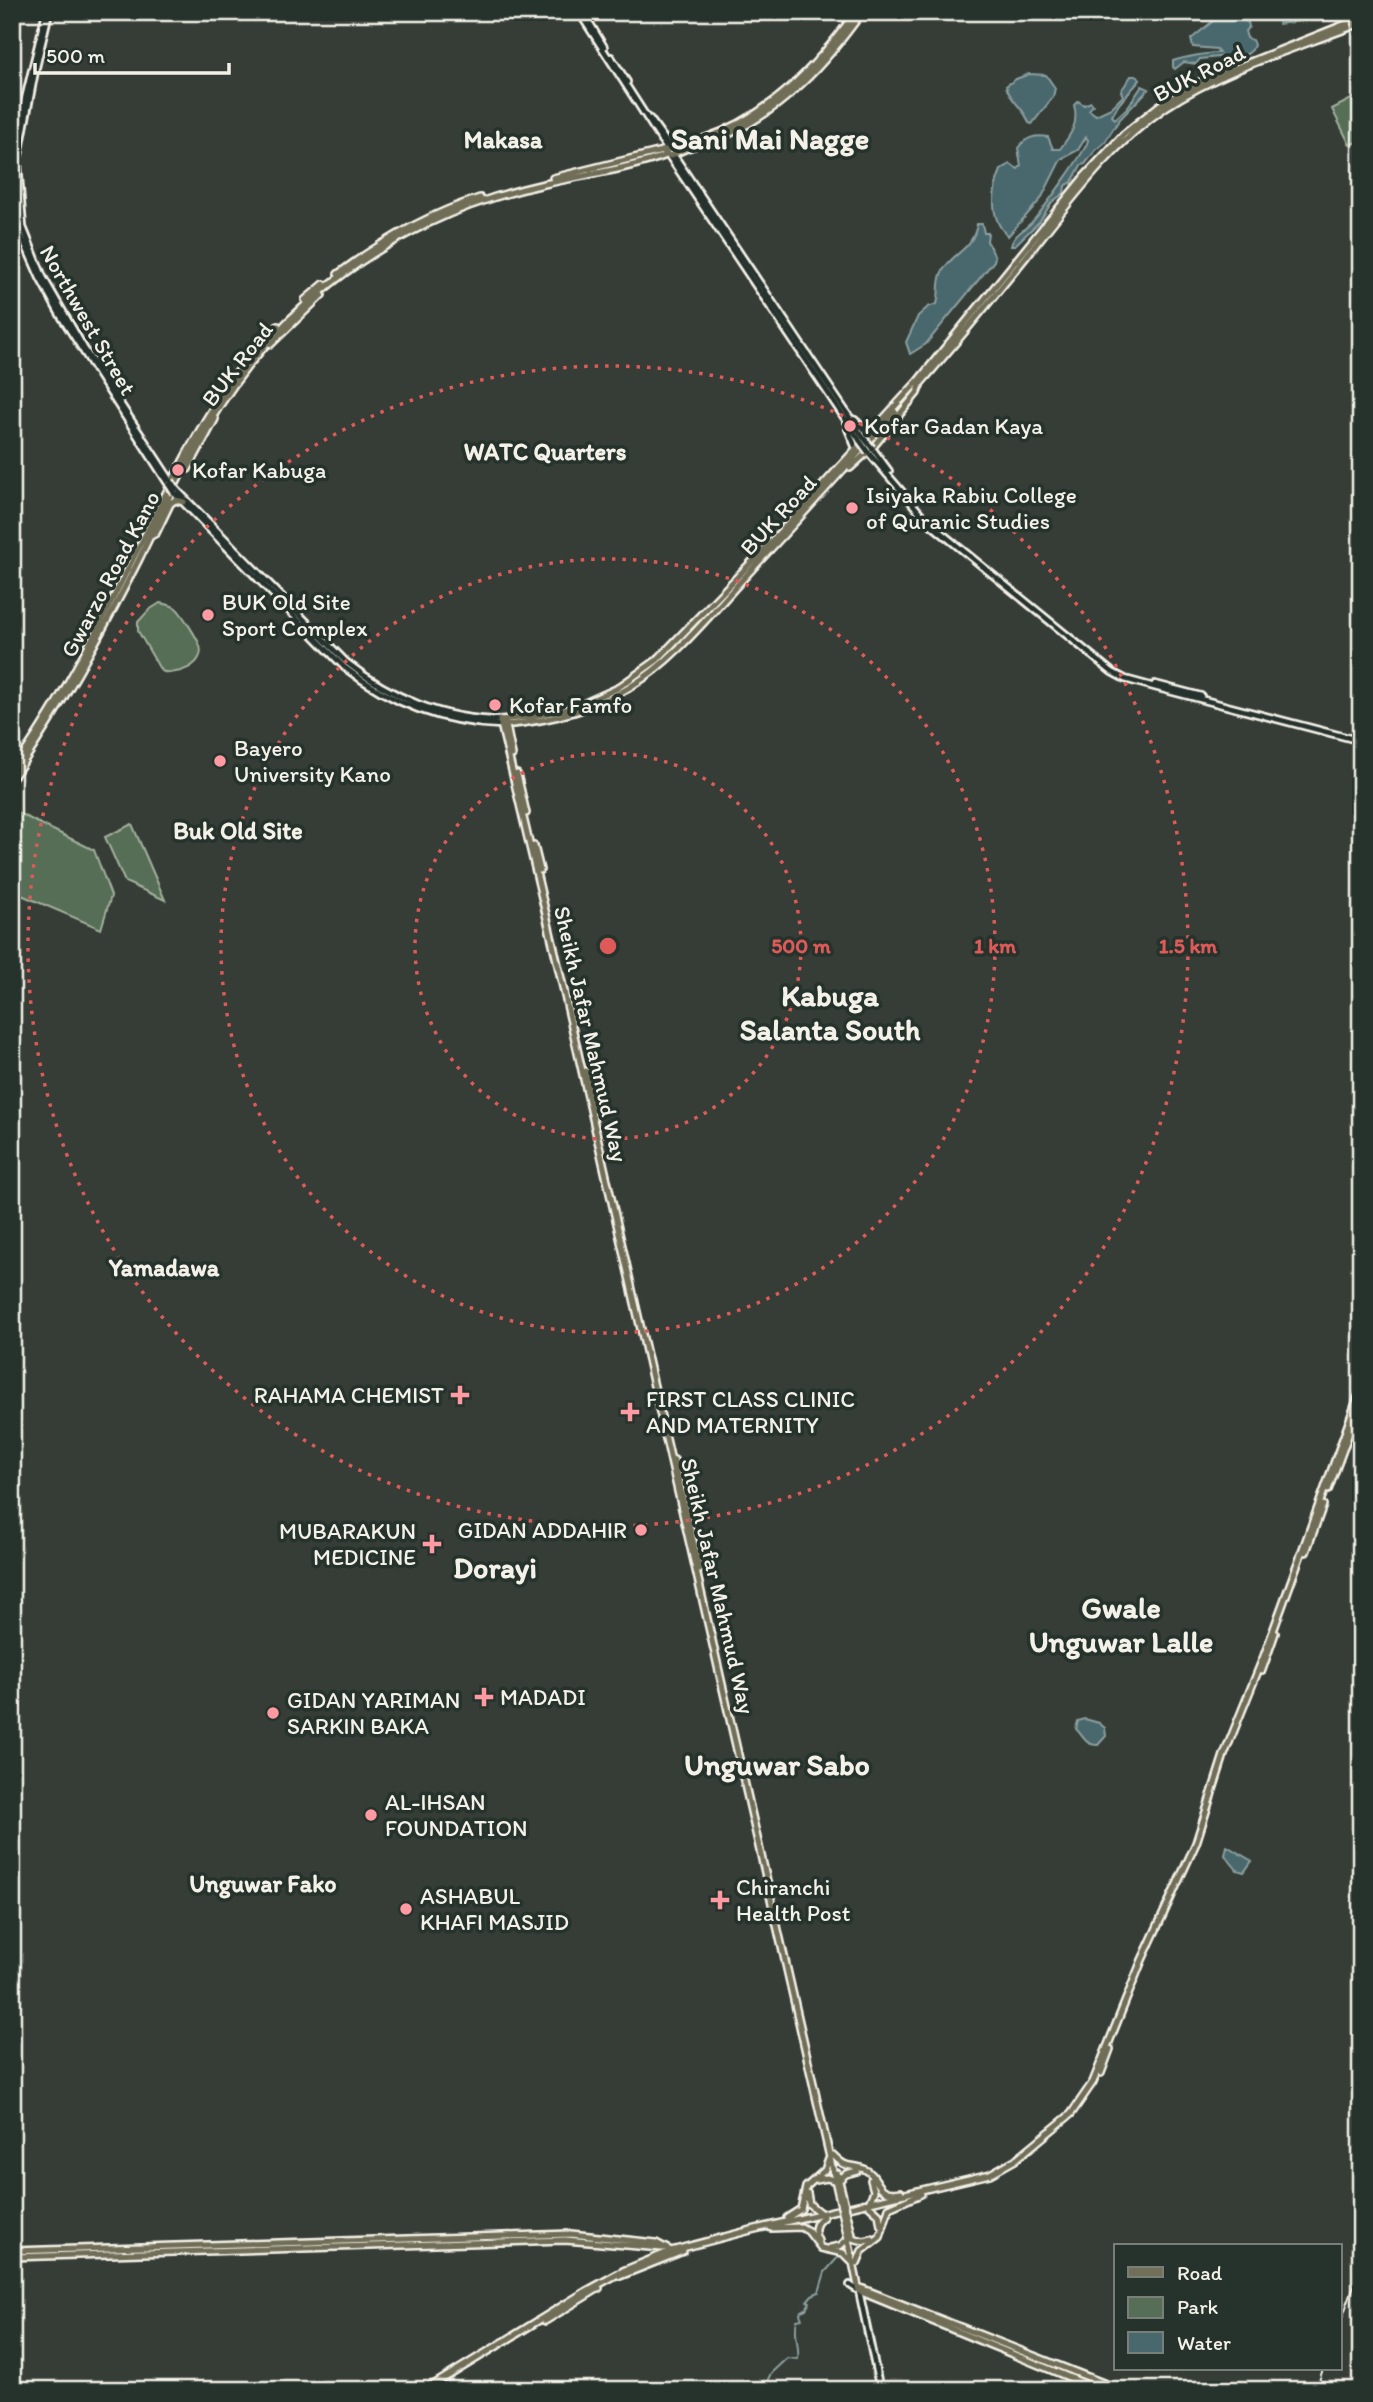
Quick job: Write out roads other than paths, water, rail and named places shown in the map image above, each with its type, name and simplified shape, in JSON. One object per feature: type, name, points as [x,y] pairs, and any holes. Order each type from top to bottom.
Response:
[{"type":"main road","name":"Northwest Street","points":[[48,12],[25,99],[15,160],[16,202],[21,234],[40,278],[65,323],[176,491]]},
{"type":"main road","points":[[581,12],[848,420],[928,522],[1112,672],[1125,679],[1361,739]]},
{"type":"main road","points":[[670,151],[725,131],[787,91],[823,57],[856,12]]},
{"type":"main road","points":[[12,771],[34,740],[77,665],[147,537],[197,435],[224,391],[267,337],[327,281],[379,245],[432,217],[472,201],[512,188],[726,136],[781,102],[821,65],[862,12]]},
{"type":"main road","name":"BUK Road","points":[[176,491],[344,667],[378,691],[412,708],[480,724],[551,719],[599,704],[647,676],[694,633],[920,381],[1084,177],[1124,134],[1177,94],[1361,18]]},
{"type":"main road","name":"BUK Road","points":[[1307,41],[1361,23]]},
{"type":"main road","name":"Gwarzo Road Kano","points":[[12,779],[91,652],[147,537],[207,429],[245,372],[309,304],[382,248],[431,222],[492,198],[670,151]]},
{"type":"main road","points":[[800,510],[905,390],[920,381]]},
{"type":"main road","points":[[807,509],[816,504],[870,450],[917,393],[920,381]]},
{"type":"main road","name":"BUK Road","points":[[503,722],[576,707],[616,690],[639,675],[681,637],[920,381]]},
{"type":"main road","points":[[848,420],[855,420],[865,430],[871,428]]},
{"type":"main road","points":[[848,420],[855,446]]},
{"type":"main road","name":"BUK Road","points":[[147,537],[156,533],[207,429]]},
{"type":"main road","points":[[147,537],[148,524],[191,441],[197,435]]},
{"type":"main road","name":"BUK Road","points":[[176,491],[269,587]]},
{"type":"main road","points":[[171,503],[175,500],[184,502]]},
{"type":"main road","name":"Sheikh Jafar Mahmud Way","points":[[503,722],[851,2238],[860,2289]]},
{"type":"main road","points":[[425,2390],[584,2292],[625,2270],[672,2253],[974,2178],[1006,2166],[1070,2114],[1087,2092],[1142,1960],[1192,1854],[1361,1389]]},
{"type":"main road","points":[[1226,1756],[1267,1657],[1361,1401]]},
{"type":"main road","points":[[771,2227],[799,2212],[806,2187],[825,2170],[831,2155],[846,2167],[866,2170],[886,2192],[921,2192]]},
{"type":"main road","points":[[823,2215],[809,2204],[808,2189],[819,2178],[837,2181],[853,2171],[868,2175],[874,2191],[869,2204]]},
{"type":"main road","points":[[771,2227],[801,2227],[808,2231],[821,2248],[843,2253],[855,2264],[862,2251],[880,2237],[889,2208],[921,2192]]},
{"type":"main road","points":[[823,2215],[817,2221],[815,2230],[816,2238],[822,2244],[836,2248],[851,2238],[868,2241],[879,2233],[881,2225],[880,2217],[869,2204]]},
{"type":"main road","points":[[12,2257],[570,2234],[656,2243],[672,2253]]},
{"type":"main road","points":[[12,2251],[344,2244]]},
{"type":"main road","points":[[432,2390],[609,2282],[672,2253]]},
{"type":"main road","points":[[860,2289],[882,2390]]},
{"type":"main road","points":[[860,2289],[1100,2390]]},
{"type":"main road","points":[[860,2289],[1121,2390]]},
{"type":"water","points":[[1273,12],[1315,12],[1300,21],[1279,24]]},
{"type":"water","points":[[1227,15],[1248,22],[1249,27],[1245,31],[1247,38],[1252,40],[1254,45],[1252,50],[1247,54],[1200,59],[1196,64],[1184,62],[1175,69],[1173,67],[1173,61],[1219,53],[1217,49],[1193,47],[1191,39],[1218,17]]},
{"type":"water","points":[[1029,74],[1046,75],[1055,88],[1053,97],[1032,124],[1006,86]]},
{"type":"water","points":[[1131,76],[1138,76],[1140,80],[1119,104],[1112,116],[1115,119],[1127,108],[1142,86],[1149,89],[1119,120],[1105,142],[1081,165],[1072,182],[1065,186],[1064,193],[1052,202],[1039,222],[1011,246],[1014,239],[1032,222],[1054,194],[1088,140],[1086,137],[1078,150],[1061,159],[1041,199],[1008,236],[998,221],[994,204],[1001,170],[1010,164],[1018,169],[1021,166],[1018,148],[1031,138],[1048,137],[1053,149],[1060,149],[1075,123],[1074,105],[1078,101],[1084,105],[1091,102],[1093,105],[1089,110],[1096,115],[1111,108],[1123,96],[1121,91]]},
{"type":"water","points":[[977,224],[982,224],[984,233],[988,233],[987,241],[995,257],[994,261],[926,344],[910,354],[906,342],[918,316],[928,307],[937,304],[942,272],[967,246]]},
{"type":"water","points":[[1085,1719],[1105,1728],[1106,1736],[1098,1745],[1087,1742],[1076,1729],[1078,1721]]},
{"type":"water","points":[[1227,1846],[1252,1861],[1244,1872],[1237,1870],[1225,1855]]},
{"type":"waterway","points":[[763,2390],[771,2373],[787,2358],[798,2359],[797,2320],[802,2319],[801,2311],[806,2309],[810,2302],[807,2301],[812,2295],[819,2292],[825,2272],[840,2255]]},
{"type":"railway","points":[[1342,2318],[1361,2266]]},
{"type":"railway","points":[[1316,2390],[1323,2370]]},
{"type":"place","name":"Kofar Gadan Kaya","points":[[850,426]]},
{"type":"place","name":"Kofar Kabuga","points":[[178,470]]},
{"type":"place","name":"Isiyaka Rabiu College of Quranic Studies","points":[[852,508]]},
{"type":"place","name":"BUK Old Site Sport Complex","points":[[208,615]]},
{"type":"place","name":"Kofar Famfo","points":[[495,705]]},
{"type":"place","name":"Bayero University Kano","points":[[220,761]]},
{"type":"place","name":"RAHAMA CHEMIST","points":[[460,1395]]},
{"type":"place","name":"FIRST CLASS CLINIC AND MATERNITY","points":[[630,1412]]},
{"type":"place","name":"GIDAN ADDAHIR","points":[[641,1530]]},
{"type":"place","name":"MUBARAKUN MEDICINE","points":[[432,1544]]},
{"type":"place","name":"MADADI","points":[[484,1697]]},
{"type":"place","name":"GIDAN YARIMAN SARKIN BAKA","points":[[273,1713]]},
{"type":"place","name":"AL-IHSAN FOUNDATION","points":[[371,1815]]},
{"type":"place","name":"Chiranchi Health Post","points":[[720,1900]]},
{"type":"place","name":"ASHABUL KHAFI MASJID","points":[[406,1909]]},
{"type":"district","name":"Sani Mai Nagge","points":[[770,138]]},
{"type":"district","name":"Makasa","points":[[503,139]]},
{"type":"district","name":"WATC Quarters","points":[[545,451]]},
{"type":"district","name":"Buk Old Site","points":[[238,830]]},
{"type":"district","name":"Kabuga Salanta South","points":[[830,1012]]},
{"type":"district","name":"Yamadawa","points":[[164,1267]]},
{"type":"district","name":"Dorayi","points":[[495,1567]]},
{"type":"district","name":"Gwale Unguwar Lalle","points":[[1121,1624]]},
{"type":"district","name":"Unguwar Sabo","points":[[777,1764]]},
{"type":"district","name":"Unguwar Fako","points":[[263,1883]]}]
